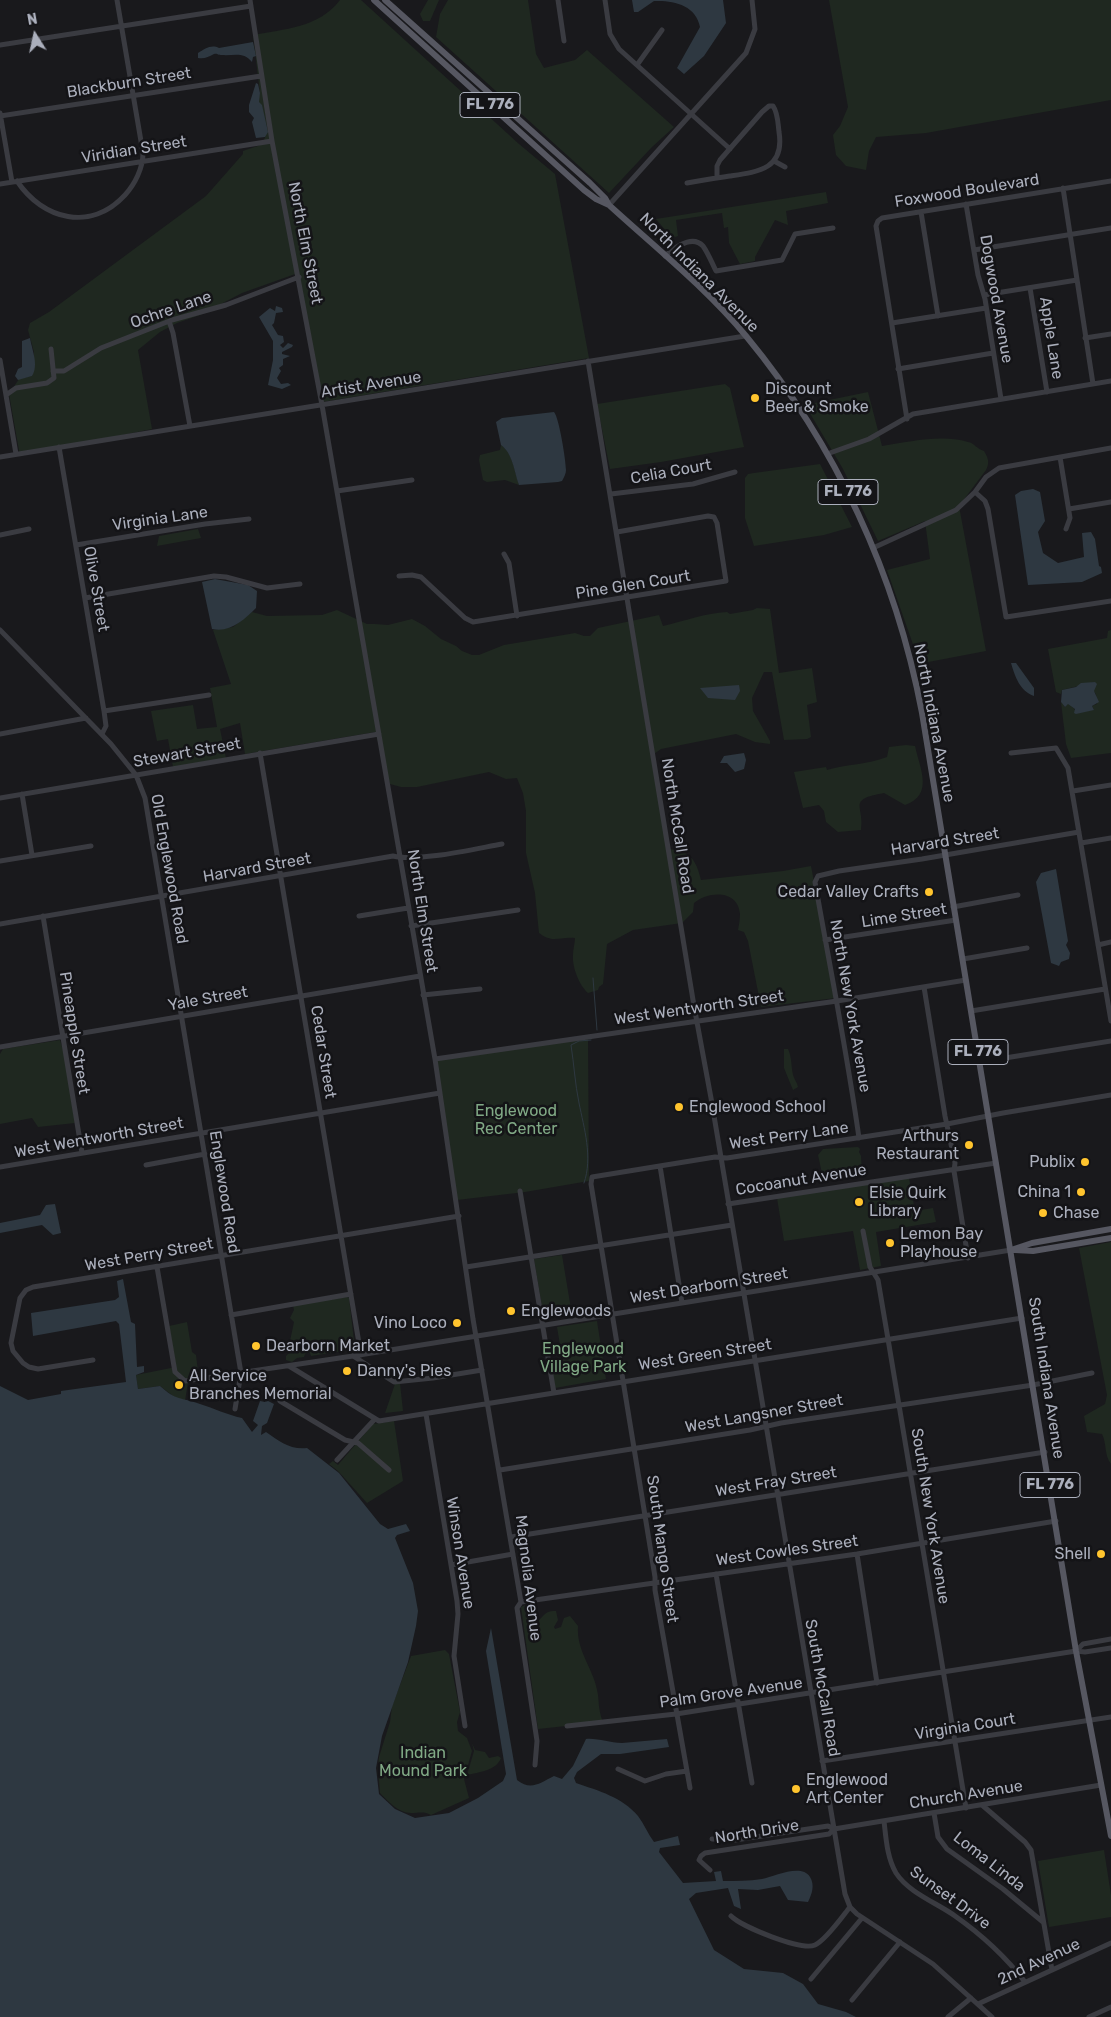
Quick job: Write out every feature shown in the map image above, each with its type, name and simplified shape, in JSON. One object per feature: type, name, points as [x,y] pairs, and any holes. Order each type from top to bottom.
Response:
[{"type":"main road","name":"North Indiana Avenue","points":[[374,0],[584,190],[596,199],[609,205],[701,290],[745,336],[790,395],[827,454],[853,501],[874,548],[898,620],[914,677],[1011,1250]]},
{"type":"main road","name":"North Indiana Avenue","points":[[385,0],[590,184],[605,198],[609,205]]},
{"type":"main road","points":[[1011,1250],[1032,1242],[1111,1229]]},
{"type":"main road","points":[[1011,1250],[1033,1251],[1111,1238]]},
{"type":"main road","name":"South Indiana Avenue","points":[[1011,1250],[1076,1651],[1111,1836]]},
{"type":"street","points":[[0,115],[14,181],[42,208],[61,215],[85,217],[105,211],[122,198],[134,184],[142,162],[141,139],[117,0]]},
{"type":"street","points":[[558,0],[564,41]]},
{"type":"street","points":[[605,0],[613,40],[618,49],[730,149]]},
{"type":"street","points":[[609,205],[692,115],[748,49],[754,35],[755,23],[752,0]]},
{"type":"street","points":[[0,46],[251,3]]},
{"type":"street","name":"North Elm Street","points":[[251,3],[272,141],[322,405],[435,1059],[476,1336]]},
{"type":"street","points":[[637,65],[662,30]]},
{"type":"street","name":"Blackburn Street","points":[[0,115],[261,76]]},
{"type":"street","points":[[687,183],[718,178],[760,171],[774,160],[778,154],[780,142],[773,106],[769,106],[762,112],[719,162],[718,178]]},
{"type":"street","name":"Viridian Street","points":[[0,184],[272,141]]},
{"type":"street","points":[[774,160],[785,167]]},
{"type":"street","name":"Foxwood Boulevard","points":[[907,419],[876,224],[882,218],[1111,180]]},
{"type":"street","points":[[1063,188],[1093,384]]},
{"type":"street","name":"Dogwood Avenue","points":[[966,204],[984,295],[1001,399]]},
{"type":"street","points":[[921,212],[938,316]]},
{"type":"street","points":[[665,256],[677,245],[695,242],[702,245],[716,271],[782,260],[795,234],[833,228]]},
{"type":"street","points":[[974,250],[1111,228]]},
{"type":"street","name":"Ochre Lane","points":[[6,395],[22,386],[47,383],[54,378],[54,371],[64,371],[101,348],[169,321],[226,305],[299,277]]},
{"type":"street","points":[[984,295],[1077,280]]},
{"type":"street","name":"Apple Lane","points":[[1030,288],[1047,392]]},
{"type":"street","points":[[892,323],[986,308]]},
{"type":"street","points":[[169,321],[190,426]]},
{"type":"street","points":[[1085,338],[1111,334]]},
{"type":"street","name":"Artist Avenue","points":[[0,457],[745,336]]},
{"type":"street","points":[[51,349],[54,371]]},
{"type":"street","points":[[898,369],[993,353]]},
{"type":"street","points":[[0,360],[16,454]]},
{"type":"street","name":"North McCall Road","points":[[588,361],[744,1294]]},
{"type":"street","points":[[827,454],[869,439],[913,414],[1111,381]]},
{"type":"street","name":"Olive Street","points":[[59,447],[104,711],[106,726],[102,734]]},
{"type":"street","points":[[874,548],[956,510],[975,492],[986,477],[999,468],[1111,448]]},
{"type":"street","points":[[1060,457],[1070,518],[1066,529]]},
{"type":"street","name":"Celia Court","points":[[611,494],[693,484],[735,472]]},
{"type":"street","points":[[337,491],[412,480]]},
{"type":"street","points":[[975,492],[985,501],[988,509],[1006,617],[1111,601]]},
{"type":"street","points":[[1069,509],[1111,502]]},
{"type":"street","name":"Pine Glen Court","points":[[399,576],[412,575],[421,577],[470,621],[477,622],[719,584],[726,581],[717,523],[714,517],[708,516],[617,532]]},
{"type":"street","name":"Virginia Lane","points":[[76,545],[205,524],[249,519]]},
{"type":"street","points":[[0,534],[29,529]]},
{"type":"street","points":[[504,554],[509,563],[518,616]]},
{"type":"street","points":[[86,598],[214,576],[226,577],[267,588],[300,584]]},
{"type":"street","name":"Old Englewood Road","points":[[0,630],[102,734],[136,775],[147,808],[182,1016]]},
{"type":"street","points":[[104,711],[209,696]]},
{"type":"street","points":[[0,734],[86,718]]},
{"type":"street","name":"Stewart Street","points":[[0,798],[379,734]]},
{"type":"street","points":[[1011,753],[1056,748],[1068,768],[1105,988],[1109,999],[1111,1021]]},
{"type":"street","name":"Cedar Street","points":[[260,754],[361,1355]]},
{"type":"street","points":[[1072,791],[1111,785]]},
{"type":"street","points":[[22,794],[32,856]]},
{"type":"street","name":"Harvard Street","points":[[816,879],[821,875],[839,871],[1079,832]]},
{"type":"street","points":[[1081,843],[1111,838]]},
{"type":"street","name":"Harvard Street","points":[[0,924],[393,856],[400,858],[442,854],[502,844]]},
{"type":"street","points":[[0,860],[91,846]]},
{"type":"street","name":"North New York Avenue","points":[[816,879],[859,1138]]},
{"type":"street","points":[[953,907],[1018,895]]},
{"type":"street","points":[[359,916],[408,908]]},
{"type":"street","points":[[411,926],[518,910]]},
{"type":"street","name":"Pineapple Street","points":[[43,916],[82,1153]]},
{"type":"street","name":"Lime Street","points":[[825,940],[956,920]]},
{"type":"street","points":[[1098,944],[1111,942]]},
{"type":"street","points":[[963,959],[1027,948]]},
{"type":"street","name":"Yale Street","points":[[0,1047],[420,976]]},
{"type":"street","name":"West Wentworth Street","points":[[435,1059],[837,1001],[966,980]]},
{"type":"street","points":[[924,987],[955,1168],[968,1258]]},
{"type":"street","points":[[971,1011],[1105,988]]},
{"type":"street","points":[[423,995],[480,989]]},
{"type":"street","name":"Englewood Road","points":[[182,1016],[241,1373],[235,1409]]},
{"type":"street","points":[[980,1062],[1111,1041]]},
{"type":"street","name":"West Wentworth Street","points":[[0,1168],[440,1093]]},
{"type":"street","name":"West Perry Lane","points":[[592,1177],[715,1157],[721,1158],[859,1138],[1111,1095]]},
{"type":"street","points":[[146,1165],[205,1154]]},
{"type":"street","name":"Cocoanut Avenue","points":[[728,1204],[996,1163]]},
{"type":"street","points":[[660,1166],[682,1303]]},
{"type":"street","name":"South Mango Street","points":[[592,1177],[590,1184],[676,1714],[690,1788]]},
{"type":"street","points":[[520,1191],[554,1393]]},
{"type":"street","name":"West Perry Street","points":[[93,1360],[38,1369],[23,1363],[13,1351],[11,1343],[20,1298],[23,1292],[33,1287],[459,1216]]},
{"type":"street","points":[[466,1267],[732,1225]]},
{"type":"street","name":"South New York Avenue","points":[[863,1231],[870,1267],[878,1280],[966,1808]]},
{"type":"street","name":"West Dearborn Street","points":[[157,1267],[176,1375],[185,1381],[361,1355],[1011,1250]]},
{"type":"street","points":[[231,1314],[350,1294]]},
{"type":"street","name":"South McCall Road","points":[[744,1294],[810,1694],[845,1894],[850,1907]]},
{"type":"street","name":"West Green Street","points":[[374,1420],[379,1422],[623,1381],[1022,1318]]},
{"type":"street","name":"Magnolia Avenue","points":[[476,1336],[521,1602],[518,1608],[537,1741],[535,1766]]},
{"type":"street","points":[[353,1356],[394,1382],[482,1370]]},
{"type":"street","points":[[289,1366],[374,1420],[336,1460]]},
{"type":"street","name":"West Langsner Street","points":[[500,1470],[766,1426],[1034,1385],[1092,1373]]},
{"type":"street","points":[[280,1401],[353,1443],[358,1443],[389,1470]]},
{"type":"street","name":"Winson Avenue","points":[[426,1414],[458,1610],[454,1656],[465,1726]]},
{"type":"street","name":"West Fray Street","points":[[511,1537],[1045,1452]]},
{"type":"street","name":"West Cowles Street","points":[[521,1602],[857,1554],[1056,1521]]},
{"type":"street","points":[[451,1565],[513,1554]]},
{"type":"street","points":[[857,1554],[878,1683]]},
{"type":"street","points":[[716,1574],[752,1783]]},
{"type":"street","points":[[1076,1651],[1083,1644],[1111,1639]]},
{"type":"street","points":[[1076,1651],[1085,1652],[1111,1648]]},
{"type":"street","name":"Palm Grove Avenue","points":[[568,1726],[676,1714],[1076,1651]]},
{"type":"street","name":"Virginia Court","points":[[822,1761],[1111,1717]]},
{"type":"street","points":[[618,1769],[645,1781],[666,1774],[687,1771]]},
{"type":"street","name":"Church Avenue","points":[[834,1829],[1101,1786]]},
{"type":"street","points":[[982,1805],[1025,1842],[1031,1850],[1052,1970]]},
{"type":"street","name":"Loma Linda","points":[[934,1813],[938,1837],[947,1849],[1010,1894],[1043,1922]]},
{"type":"street","name":"Sunset Drive","points":[[884,1821],[890,1857],[900,1878],[909,1886],[954,1914],[982,1936],[1007,1960],[1025,1982]]},
{"type":"street","points":[[712,1839],[735,1840],[828,1826],[834,1829]]},
{"type":"street","name":"North Drive","points":[[710,1870],[699,1860],[705,1853],[829,1834],[834,1829]]},
{"type":"street","points":[[731,1916],[738,1922],[756,1930],[808,1946],[818,1943],[850,1907],[862,1918],[933,1964],[992,2017]]},
{"type":"street","points":[[811,1979],[862,1918]]},
{"type":"street","points":[[852,2000],[900,1942]]},
{"type":"street","name":"2nd Avenue","points":[[978,2004],[1111,1943]]},
{"type":"street","points":[[948,2017],[972,1998]]},
{"type":"street","points":[[1089,2017],[1111,2007]]},
{"type":"green space","points":[[340,0],[361,0],[519,144],[555,174],[589,358],[322,402],[298,273],[242,293],[200,315],[177,323],[160,332],[138,350],[152,429],[20,456],[9,394],[19,379],[32,376],[34,352],[28,330],[30,323],[49,312],[206,196],[243,154],[243,151],[258,146],[263,142],[266,131],[258,99],[260,93],[253,35],[289,29],[311,22],[332,9]]},
{"type":"green space","points":[[428,0],[439,0],[430,21],[423,21],[420,14]]},
{"type":"green space","points":[[448,0],[528,0],[536,54],[544,68],[575,60],[587,50],[674,127],[652,147],[609,193],[436,37],[440,14]]},
{"type":"green space","points":[[829,0],[1111,0],[1111,100],[926,133],[876,137],[869,151],[866,170],[846,166],[836,155],[833,135],[840,126],[848,107]]},
{"type":"green space","points":[[826,192],[828,203],[786,211],[788,225],[775,220],[755,257],[755,261],[740,264],[729,243],[728,227],[724,228],[722,213],[676,220],[678,236],[675,237],[666,231],[656,219]]},
{"type":"green space","points":[[725,384],[730,388],[744,447],[610,469],[597,404]]},
{"type":"green space","points":[[868,392],[882,446],[925,439],[947,439],[970,443],[984,451],[987,456],[986,470],[959,506],[986,651],[918,664],[916,653],[887,570],[930,559],[925,521],[878,541],[843,469],[805,405]]},
{"type":"green space","points":[[501,445],[511,458],[519,485],[505,480],[487,482],[483,480],[479,460],[480,455],[500,450]]},
{"type":"green space","points":[[820,464],[852,527],[824,535],[754,546],[745,518],[745,478],[748,474]]},
{"type":"green space","points":[[198,529],[201,538],[157,546],[159,536]]},
{"type":"green space","points":[[757,608],[770,609],[779,673],[812,668],[817,702],[807,705],[811,737],[807,739],[784,740],[772,672],[764,672],[752,698],[753,711],[770,744],[755,742],[736,734],[661,749],[651,756],[668,849],[682,852],[691,857],[697,867],[701,880],[811,866],[836,998],[761,1007],[748,941],[744,932],[738,930],[740,914],[738,906],[728,896],[721,895],[707,896],[694,903],[693,912],[682,923],[633,930],[607,944],[603,984],[598,990],[588,993],[579,981],[575,970],[573,953],[575,938],[553,939],[539,933],[535,893],[526,853],[526,811],[523,793],[517,778],[506,779],[489,772],[417,787],[401,787],[390,784],[375,732],[245,754],[240,723],[220,729],[226,758],[173,767],[168,739],[157,741],[151,711],[193,705],[197,729],[217,727],[210,688],[231,684],[213,630],[233,627],[252,612],[267,616],[322,615],[337,610],[367,624],[388,625],[412,619],[462,651],[472,655],[479,655],[504,645],[575,633],[590,636],[598,628],[659,615],[663,626],[695,617],[727,612],[730,614]]},
{"type":"green space","points":[[1111,630],[1111,753],[1071,758],[1066,744],[1061,702],[1065,707],[1068,703],[1074,710],[1094,710],[1092,706],[1097,704],[1096,694],[1093,691],[1095,682],[1062,690],[1061,694],[1056,692],[1048,649],[1107,638],[1108,631]]},
{"type":"green space","points":[[915,746],[922,772],[922,788],[920,795],[914,801],[905,805],[884,793],[865,798],[861,801],[860,805],[861,830],[838,832],[826,822],[824,811],[819,805],[803,808],[794,772],[826,767],[827,770],[872,762],[887,757],[889,747]]},
{"type":"green space","name":"Englewood Rec Center","points":[[588,1036],[589,1181],[525,1192],[457,1200],[435,1059]]},
{"type":"green space","points":[[60,1040],[65,1057],[75,1123],[38,1127],[32,1118],[0,1124],[0,1054],[3,1049]]},
{"type":"green space","points":[[784,1049],[788,1049],[793,1075],[798,1087],[793,1090],[784,1068]]},
{"type":"green space","points":[[858,1147],[860,1149],[862,1172],[843,1179],[832,1180],[823,1178],[818,1155],[823,1149]]},
{"type":"green space","points":[[909,1178],[915,1211],[933,1208],[936,1222],[876,1232],[881,1266],[860,1270],[853,1231],[784,1241],[777,1198]]},
{"type":"green space","points":[[1111,1242],[1111,1464],[1107,1457],[1102,1434],[1087,1432],[1084,1416],[1105,1404],[1107,1395],[1079,1248]]},
{"type":"green space","points":[[562,1255],[572,1315],[544,1319],[534,1259]]},
{"type":"green space","points":[[349,1298],[355,1349],[311,1356],[310,1353],[292,1362],[286,1360],[286,1356],[291,1351],[290,1341],[294,1322],[290,1318],[294,1310],[293,1305]]},
{"type":"green space","name":"Englewood Village Park","points":[[597,1321],[606,1379],[555,1388],[550,1359],[562,1357],[557,1327]]},
{"type":"green space","points":[[187,1322],[192,1352],[196,1355],[199,1380],[188,1382],[185,1401],[177,1399],[160,1386],[138,1389],[136,1375],[176,1367],[169,1326]]},
{"type":"green space","points":[[400,1383],[403,1411],[385,1413],[395,1384]]},
{"type":"green space","points":[[394,1421],[403,1481],[367,1503],[338,1471],[329,1464],[333,1461],[338,1465],[373,1424]]},
{"type":"green space","points":[[526,1605],[531,1609],[530,1618],[537,1622],[547,1612],[556,1611],[558,1620],[554,1627],[555,1629],[561,1627],[564,1618],[570,1616],[578,1626],[580,1644],[596,1686],[603,1722],[538,1729],[521,1607]]},
{"type":"green space","name":"Indian Mound Park","points":[[445,1650],[449,1654],[460,1712],[457,1722],[458,1731],[467,1738],[472,1751],[464,1779],[469,1798],[431,1815],[402,1811],[380,1793],[379,1757],[390,1722],[392,1706],[411,1656]]},
{"type":"green space","points":[[472,1743],[475,1750],[485,1752],[489,1758],[498,1756],[501,1758],[499,1762],[487,1770],[467,1775],[474,1751]]},
{"type":"green space","points":[[1104,1850],[1111,1895],[1111,1917],[1049,1927],[1038,1861]]},
{"type":"shaded area","points":[[632,0],[723,0],[726,23],[704,56],[684,74],[677,68],[700,27],[694,14],[683,5],[661,1],[654,1],[638,12],[634,12]]},
{"type":"shaded area","points":[[253,42],[256,56],[253,57],[252,62],[245,56],[238,55],[215,54],[205,58],[198,58],[198,53],[208,48]]},
{"type":"shaded area","points":[[256,83],[258,84],[259,102],[262,105],[268,132],[265,137],[256,138],[252,122],[254,118],[249,112],[249,105]]},
{"type":"shaded area","points":[[276,306],[282,308],[283,312],[276,313],[272,325],[278,335],[283,336],[284,342],[280,345],[283,348],[288,343],[293,345],[282,352],[282,354],[290,356],[283,359],[283,365],[279,368],[281,371],[277,378],[281,384],[288,383],[291,385],[282,389],[268,385],[273,360],[273,341],[259,317],[270,308],[275,311]]},
{"type":"shaded area","points":[[30,338],[35,362],[34,372],[32,376],[18,380],[15,376],[18,369],[22,367],[22,341]]},
{"type":"shaded area","points":[[554,412],[564,449],[566,473],[562,481],[519,485],[511,458],[501,445],[496,422],[502,418]]},
{"type":"shaded area","points":[[1033,489],[1040,492],[1045,521],[1038,532],[1043,553],[1058,563],[1084,557],[1082,533],[1091,532],[1095,539],[1099,566],[1102,573],[1082,582],[1028,585],[1015,495],[1021,491]]},
{"type":"shaded area","points":[[215,579],[248,585],[257,591],[256,608],[242,621],[231,627],[219,630],[212,629],[202,582]]},
{"type":"shaded area","points":[[1011,663],[1016,663],[1034,688],[1034,696],[1022,687],[1016,678]]},
{"type":"shaded area","points":[[1095,682],[1097,684],[1094,691],[1099,702],[1092,706],[1094,710],[1076,714],[1074,713],[1075,709],[1068,704],[1065,707],[1061,702],[1062,690],[1076,687],[1081,683]]},
{"type":"shaded area","points":[[739,685],[740,691],[735,700],[708,698],[700,688]]},
{"type":"shaded area","points":[[744,753],[746,760],[744,769],[735,772],[727,763],[720,763],[724,756]]},
{"type":"shaded area","points":[[1056,869],[1068,941],[1066,945],[1070,953],[1069,959],[1061,962],[1059,966],[1051,963],[1036,882],[1041,873]]},
{"type":"shaded area","points":[[55,1204],[61,1233],[53,1235],[42,1225],[0,1233],[0,1223],[40,1215],[46,1205]]},
{"type":"shaded area","points":[[123,1279],[131,1322],[135,1324],[137,1367],[144,1366],[144,1372],[136,1375],[138,1389],[160,1386],[175,1396],[242,1418],[252,1432],[258,1425],[253,1421],[260,1401],[265,1402],[266,1400],[274,1404],[267,1423],[262,1426],[261,1435],[266,1432],[280,1442],[295,1448],[307,1448],[339,1473],[380,1524],[388,1529],[406,1524],[410,1531],[397,1535],[395,1538],[413,1583],[418,1611],[408,1662],[382,1736],[376,1768],[379,1794],[395,1809],[415,1818],[449,1813],[478,1798],[503,1781],[506,1774],[486,1651],[491,1628],[517,1780],[527,1785],[536,1785],[554,1776],[562,1779],[573,1766],[586,1739],[622,1743],[667,1739],[669,1747],[620,1754],[601,1754],[577,1772],[574,1778],[576,1783],[610,1795],[632,1809],[654,1842],[678,1836],[680,1845],[660,1848],[659,1852],[683,1883],[716,1881],[714,1872],[721,1871],[723,1881],[762,1879],[794,1871],[806,1873],[812,1880],[813,1886],[808,1902],[788,1900],[780,1886],[758,1890],[738,1889],[741,1909],[734,1906],[728,1888],[696,1893],[689,1899],[714,1950],[744,1969],[783,1973],[803,1984],[818,2004],[856,2017],[0,2017],[0,1386],[28,1400],[61,1394],[61,1391],[126,1382],[119,1324],[116,1321],[33,1336],[31,1313],[115,1300],[119,1297],[117,1281]]},
{"type":"waterway","points":[[593,978],[597,1030]]},
{"type":"waterway","points":[[584,1183],[587,1173],[588,1153],[571,1045],[579,1041],[591,1040]]},
{"type":"place","name":"Discount Beer & Smoke","points":[[755,398]]},
{"type":"place","name":"Cedar Valley Crafts","points":[[929,892]]},
{"type":"place","name":"Englewood School","points":[[679,1107]]},
{"type":"place","name":"Arthurs Restaurant","points":[[969,1145]]},
{"type":"place","name":"Publix","points":[[1085,1162]]},
{"type":"place","name":"China 1","points":[[1081,1192]]},
{"type":"place","name":"Elsie Quirk Library","points":[[859,1202]]},
{"type":"place","name":"Chase","points":[[1043,1213]]},
{"type":"place","name":"Lemon Bay Playhouse","points":[[890,1243]]},
{"type":"place","name":"Englewoods","points":[[511,1311]]},
{"type":"place","name":"Vino Loco","points":[[457,1323]]},
{"type":"place","name":"Dearborn Market","points":[[256,1346]]},
{"type":"place","name":"Danny's Pies","points":[[347,1371]]},
{"type":"place","name":"All Service Branches Memorial","points":[[179,1385]]},
{"type":"place","name":"Shell","points":[[1101,1554]]},
{"type":"place","name":"Englewood Art Center","points":[[796,1789]]}]
